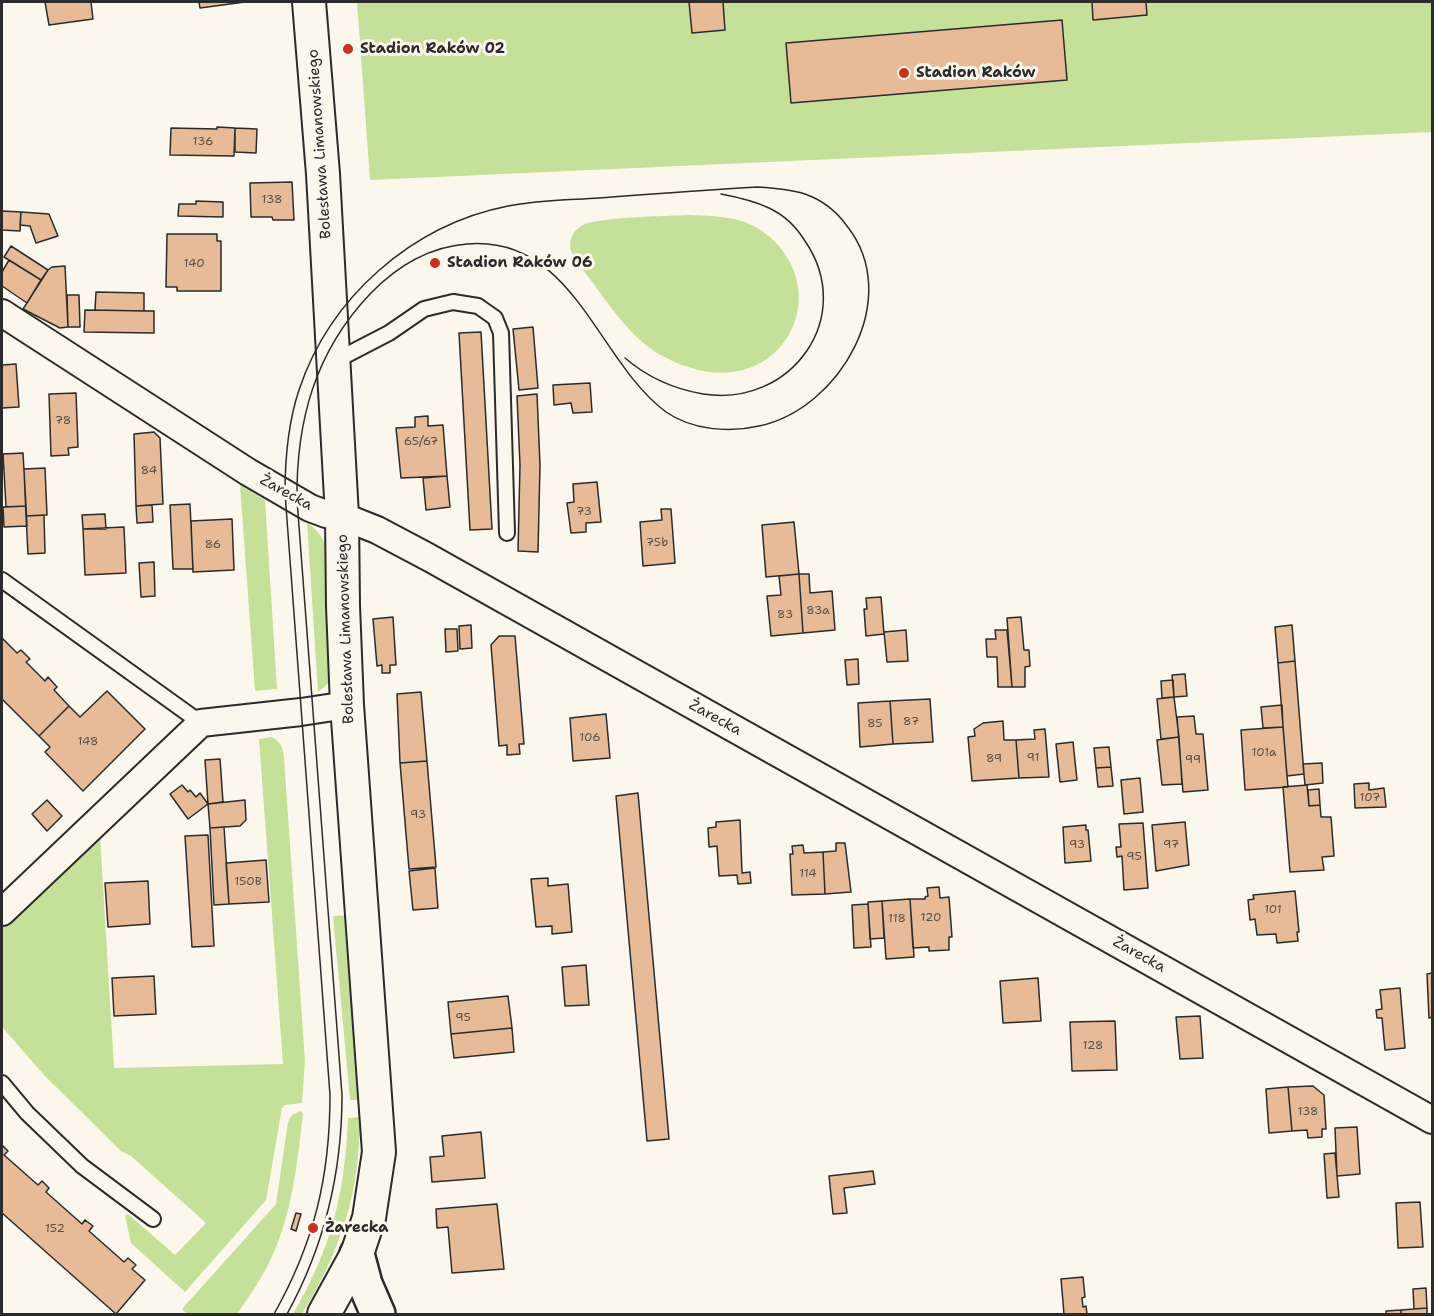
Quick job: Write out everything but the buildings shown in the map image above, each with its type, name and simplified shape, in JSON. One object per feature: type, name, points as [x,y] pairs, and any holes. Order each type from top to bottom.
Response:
[{"type":"main road","points":[[357,1254],[365,1284],[378,1314]]},
{"type":"street","name":"Bolesława Limanowskiego","points":[[309,2],[323,174],[342,516],[347,705],[379,1152],[369,1218],[357,1254],[324,1314]]},
{"type":"street","name":"Żarecka","points":[[2,313],[248,472],[310,508],[326,514],[342,516],[377,530],[438,562],[1432,1120]]},
{"type":"street","points":[[2,912],[201,723],[347,705]]},
{"type":"lane","points":[[333,362],[389,333],[424,309],[453,302],[478,306],[495,318],[501,333],[507,534]]},
{"type":"lane","points":[[2,580],[201,723]]},
{"type":"lane","points":[[2,1083],[27,1113],[82,1166],[153,1219]]},
{"type":"green space","points":[[357,2],[1432,2],[1432,132],[370,180]]},
{"type":"green space","points":[[689,215],[743,221],[759,229],[773,240],[792,267],[799,299],[797,315],[791,331],[772,355],[751,368],[728,373],[707,372],[676,363],[657,353],[638,338],[620,319],[578,263],[571,249],[570,242],[575,231],[588,223],[615,219]]},
{"type":"green space","points":[[240,485],[265,500],[277,689],[255,691]]},
{"type":"green space","points":[[307,522],[321,536],[328,555],[332,677],[330,682],[318,692]]},
{"type":"green space","points":[[272,737],[281,746],[284,758],[305,1061],[302,1103],[285,1105],[282,1108],[266,1200],[185,1292],[131,1243],[125,1216],[128,1214],[175,1255],[206,1223],[131,1156],[121,1151],[45,1076],[2,1027],[2,926],[100,835],[114,1068],[283,1064],[259,739]]},
{"type":"green space","points":[[349,915],[362,1100],[350,1100],[333,916]]},
{"type":"green space","points":[[301,1111],[303,1114],[298,1152],[288,1209],[277,1245],[265,1270],[237,1314],[187,1314],[182,1309],[276,1204],[288,1122],[292,1115]]},
{"type":"green space","points":[[361,1117],[355,1182],[344,1224],[333,1255],[310,1300],[302,1314],[293,1314],[317,1267],[334,1220],[343,1172],[348,1118]]},
{"type":"tram line","points":[[274,1314],[300,1261],[317,1209],[323,1182],[329,1125],[330,1095],[285,493],[292,415],[313,356],[331,325],[353,296],[379,270],[408,248],[439,230],[473,216],[531,202],[758,187],[799,192],[811,197],[829,207],[843,221],[863,255],[869,285],[866,316],[855,347],[837,374],[815,398],[788,415],[759,426],[735,429],[711,428],[687,423],[666,412],[642,390],[581,306],[559,280],[534,259],[503,247],[467,244],[453,246],[426,254],[402,267],[380,284],[351,316],[322,364],[305,415],[300,443],[297,500],[342,1095],[341,1124],[339,1153],[329,1208],[312,1262],[287,1314]]},
{"type":"tram line","points":[[625,358],[661,381],[682,389],[703,394],[735,395],[763,387],[788,372],[806,351],[819,326],[823,299],[819,270],[805,241],[790,222],[775,211],[751,201],[721,194]]},
{"type":"place","name":"Stadion Raków 02","points":[[348,49]]},
{"type":"place","name":"Stadion Raków","points":[[904,73]]},
{"type":"place","name":"Stadion Raków 06","points":[[435,263]]},
{"type":"place","name":"Żarecka","points":[[313,1228]]}]
